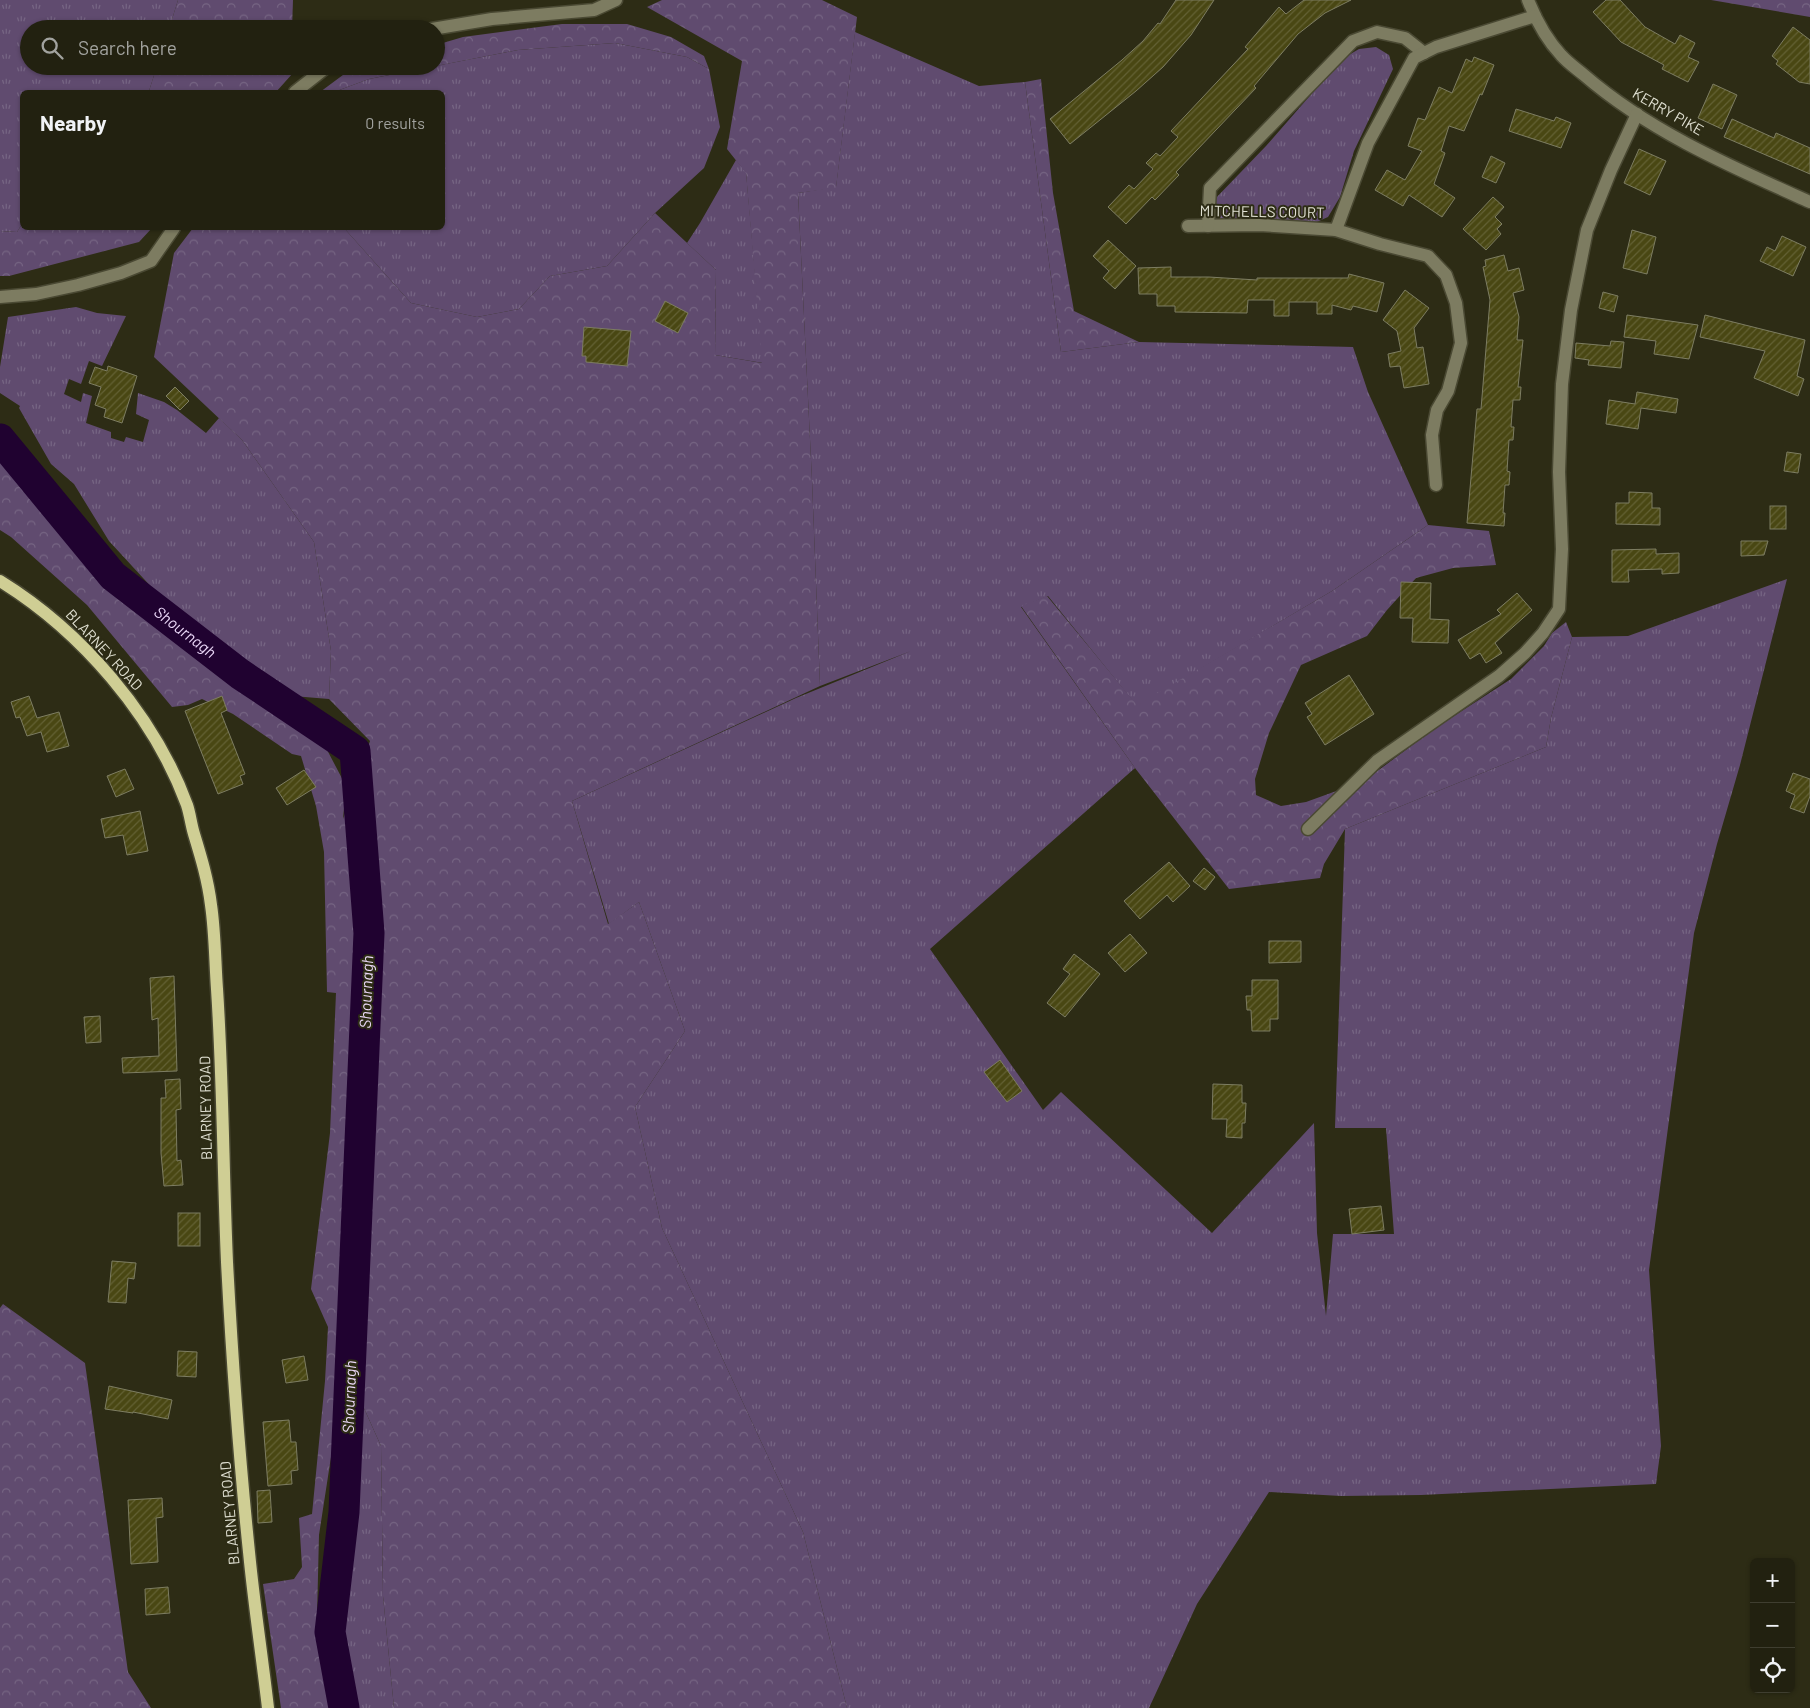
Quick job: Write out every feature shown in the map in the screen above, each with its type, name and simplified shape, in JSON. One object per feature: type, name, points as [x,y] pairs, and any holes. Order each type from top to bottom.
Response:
[{"type":"main road","name":"BLARNEY ROAD","points":[[0,581],[28,598],[52,618],[78,642],[127,696],[162,749],[177,780],[188,809],[203,862],[212,905],[221,1047],[224,1190],[235,1386],[249,1554],[268,1708]]},
{"type":"street","points":[[445,27],[492,19],[594,10],[616,0]]},
{"type":"street","name":"KERRY PIKE","points":[[1528,0],[1550,42],[1562,56],[1605,93],[1637,114],[1710,155],[1810,202]]},
{"type":"street","name":"MITCHELLS COURT","points":[[1336,230],[1368,144],[1414,58],[1436,47],[1535,16]]},
{"type":"street","points":[[1208,226],[1210,188],[1353,41],[1377,32],[1405,38],[1424,53]]},
{"type":"street","points":[[298,90],[317,75]]},
{"type":"street","points":[[1308,829],[1377,761],[1512,665],[1543,633],[1559,609],[1562,550],[1559,472],[1562,380],[1571,310],[1587,230],[1611,170],[1637,114]]},
{"type":"street","name":"MITCHELLS COURT","points":[[1188,226],[1260,225],[1336,230],[1380,244],[1428,256],[1446,275],[1456,303],[1461,344],[1448,391],[1437,410],[1432,435],[1436,485]]},
{"type":"street","points":[[0,297],[36,294],[78,286],[121,273],[151,261],[173,230]]},
{"type":"green space","points":[[0,0],[178,0],[172,20],[20,20],[20,75],[154,75],[149,90],[20,90],[20,227],[17,232],[0,231]]},
{"type":"green space","points":[[178,0],[293,0],[292,20],[172,20]]},
{"type":"green space","points":[[662,0],[822,0],[857,17],[836,188],[798,193],[820,686],[572,801],[608,924],[639,902],[685,1031],[635,1107],[662,1228],[803,1532],[847,1708],[394,1708],[383,1596],[381,1446],[345,1366],[319,1535],[317,1616],[337,1708],[281,1708],[263,1584],[294,1579],[302,1567],[299,1518],[312,1514],[325,1381],[328,1327],[311,1289],[330,1133],[336,993],[327,992],[324,852],[316,806],[301,756],[292,754],[233,714],[202,699],[188,705],[172,707],[87,605],[11,537],[0,530],[0,453],[112,584],[181,641],[266,700],[325,746],[346,786],[343,819],[370,741],[329,699],[331,651],[314,542],[242,440],[154,357],[174,253],[191,230],[346,230],[411,303],[477,317],[519,309],[550,276],[607,266],[655,213],[716,270],[715,355],[762,363],[746,173],[727,149],[742,61],[647,7]]},
{"type":"green space","points":[[1711,0],[1810,0],[1810,17]]},
{"type":"green space","points":[[562,24],[627,24],[671,37],[704,56],[709,69],[687,57],[615,43],[518,50],[445,64],[445,42],[463,37]]},
{"type":"green space","points":[[855,32],[979,86],[1025,82],[1061,352],[1139,342],[1353,347],[1368,392],[1428,525],[1332,591],[1137,706],[1048,596],[1021,607],[1135,768],[930,949],[1043,1110],[1061,1092],[1212,1233],[1314,1123],[1317,1233],[1326,1316],[1333,1234],[1394,1234],[1386,1128],[1335,1128],[1345,829],[1546,747],[1551,718],[1572,637],[1628,636],[1787,579],[1740,765],[1694,933],[1649,1270],[1661,1446],[1656,1484],[1421,1495],[1341,1496],[1269,1492],[1197,1604],[1149,1708],[847,1708],[803,1532],[662,1228],[635,1107],[685,1031],[639,902],[609,924],[572,801],[796,698],[911,651],[820,686],[798,193],[836,187]]},
{"type":"green space","points":[[615,43],[687,57],[709,69],[720,127],[704,168],[655,213],[607,266],[550,276],[519,309],[477,317],[411,303],[346,230],[445,230],[445,90],[339,90],[369,79],[390,75],[445,75],[445,64],[518,50]]},
{"type":"green space","points":[[1376,47],[1389,55],[1393,69],[1354,151],[1340,197],[1328,217],[1312,224],[1226,221],[1217,218],[1213,210],[1213,201],[1266,146],[1342,59],[1359,49]]},
{"type":"green space","points":[[154,75],[291,75],[278,90],[149,90]]},
{"type":"green space","points":[[343,75],[389,75],[369,79],[339,90],[323,90]]},
{"type":"green space","points":[[1041,79],[1053,193],[1074,311],[1139,342],[1061,352],[1025,82]]},
{"type":"green space","points":[[736,160],[746,172],[763,363],[715,355],[716,270],[687,243]]},
{"type":"green space","points":[[20,227],[20,230],[150,230],[139,242],[9,276],[0,276],[0,231],[17,232]]},
{"type":"green space","points":[[76,307],[97,313],[126,316],[102,366],[89,361],[81,384],[69,379],[64,394],[81,402],[83,393],[92,396],[86,423],[111,432],[111,438],[124,442],[126,437],[143,442],[149,420],[136,414],[138,393],[164,402],[206,433],[219,418],[242,440],[314,542],[331,651],[329,699],[293,696],[229,651],[155,591],[109,541],[74,484],[51,464],[19,408],[20,406],[0,393],[0,367],[8,317]]},
{"type":"green space","points":[[1428,525],[1489,531],[1496,565],[1453,568],[1416,578],[1387,610],[1367,636],[1301,665],[1269,733],[1255,779],[1256,795],[1281,806],[1306,802],[1364,781],[1434,729],[1511,679],[1544,646],[1552,633],[1566,622],[1572,637],[1551,718],[1546,747],[1345,829],[1324,864],[1320,878],[1229,889],[1135,768],[1021,606],[1047,596],[1137,705],[1332,591]]},
{"type":"green space","points":[[3,1304],[85,1363],[128,1672],[151,1708],[0,1708],[0,1308]]},
{"type":"green space","points":[[358,1395],[381,1446],[383,1596],[394,1708],[354,1708],[341,1638]]},
{"type":"building","points":[[1176,0],[1214,0],[1191,35],[1163,67],[1070,144],[1050,119],[1143,41],[1158,23],[1160,24]]},
{"type":"building","points":[[1304,0],[1351,0],[1325,13],[1298,34],[1254,86],[1256,88],[1176,172],[1179,175],[1155,200],[1152,197],[1126,224],[1108,207],[1129,185],[1134,189],[1153,169],[1146,163],[1156,153],[1160,156],[1178,137],[1171,131],[1248,49],[1245,47],[1279,7],[1286,14]]},
{"type":"building","points":[[1606,0],[1620,0],[1645,27],[1675,44],[1680,35],[1695,43],[1688,57],[1699,62],[1688,82],[1662,69],[1664,65],[1621,42],[1593,12]]},
{"type":"building","points":[[1793,27],[1810,40],[1810,84],[1799,82],[1776,64],[1778,61],[1772,56]]},
{"type":"building","points":[[1474,57],[1494,65],[1464,131],[1449,126],[1441,151],[1445,153],[1434,184],[1455,198],[1442,217],[1409,195],[1403,206],[1375,190],[1387,170],[1405,180],[1422,151],[1408,146],[1418,118],[1425,120],[1439,87],[1452,93],[1466,59],[1472,62]]},
{"type":"building","points":[[1713,84],[1737,95],[1722,129],[1698,118]]},
{"type":"building","points":[[1516,109],[1554,121],[1556,117],[1571,123],[1561,148],[1509,131]]},
{"type":"building","points":[[1732,119],[1774,138],[1776,133],[1810,148],[1810,174],[1724,137]]},
{"type":"building","points":[[1639,149],[1666,161],[1650,195],[1624,183]]},
{"type":"building","points":[[1491,156],[1505,163],[1496,183],[1482,177]]},
{"type":"building","points":[[1493,197],[1504,207],[1495,217],[1502,224],[1497,229],[1501,234],[1486,250],[1463,229]]},
{"type":"building","points":[[1632,230],[1656,237],[1647,274],[1623,268]]},
{"type":"building","points":[[1782,236],[1806,247],[1793,276],[1760,261],[1767,247],[1775,251]]},
{"type":"building","points":[[1108,240],[1136,266],[1115,289],[1103,278],[1109,271],[1093,256]]},
{"type":"building","points":[[1504,255],[1508,271],[1519,268],[1524,290],[1513,293],[1519,317],[1517,340],[1523,340],[1518,387],[1521,387],[1520,400],[1513,400],[1511,427],[1514,427],[1513,440],[1509,440],[1507,471],[1510,472],[1509,485],[1505,485],[1504,526],[1467,523],[1477,409],[1481,409],[1490,300],[1483,267],[1486,266],[1485,260]]},
{"type":"building","points":[[1171,267],[1171,277],[1257,280],[1257,278],[1348,278],[1349,274],[1384,283],[1377,312],[1353,306],[1351,310],[1332,305],[1332,314],[1317,314],[1317,302],[1289,302],[1289,316],[1274,316],[1274,300],[1248,300],[1247,313],[1175,312],[1175,306],[1157,306],[1157,294],[1139,294],[1138,268]]},
{"type":"building","points":[[1405,290],[1429,308],[1414,328],[1417,348],[1423,347],[1429,384],[1404,388],[1400,366],[1390,367],[1388,354],[1401,351],[1397,331],[1383,320]]},
{"type":"building","points":[[1603,292],[1618,296],[1614,312],[1599,308]]},
{"type":"building","points":[[665,301],[688,313],[678,333],[655,321]]},
{"type":"building","points":[[1627,315],[1698,325],[1689,359],[1654,354],[1656,341],[1624,337]]},
{"type":"building","points":[[1705,315],[1805,340],[1797,376],[1804,379],[1798,396],[1754,378],[1765,351],[1700,337]]},
{"type":"building","points":[[584,327],[631,331],[627,366],[586,362],[586,356],[582,356]]},
{"type":"building","points":[[1611,341],[1624,342],[1621,368],[1588,365],[1589,360],[1575,358],[1576,343],[1610,346]]},
{"type":"building","points":[[108,366],[137,376],[122,423],[104,417],[106,409],[95,405],[101,387],[89,383],[95,367],[107,371]]},
{"type":"building","points":[[175,387],[189,401],[180,410],[166,396]]},
{"type":"building","points":[[1637,392],[1678,399],[1676,413],[1641,408],[1638,429],[1606,424],[1609,400],[1635,404]]},
{"type":"building","points":[[1787,452],[1801,454],[1798,473],[1784,471]]},
{"type":"building","points":[[1629,492],[1652,493],[1652,508],[1660,508],[1660,525],[1616,524],[1616,503],[1629,503]]},
{"type":"building","points":[[1770,506],[1786,506],[1786,529],[1770,529]]},
{"type":"building","points":[[1741,541],[1768,541],[1764,555],[1741,556]]},
{"type":"building","points":[[1656,549],[1656,554],[1679,553],[1679,573],[1662,574],[1662,569],[1628,570],[1629,582],[1612,582],[1612,550]]},
{"type":"building","points":[[1401,582],[1431,583],[1430,619],[1449,620],[1448,643],[1412,642],[1413,618],[1400,618]]},
{"type":"building","points":[[1517,593],[1532,610],[1495,643],[1502,653],[1486,663],[1480,653],[1470,659],[1458,640],[1501,614],[1497,610]]},
{"type":"building","points":[[1349,675],[1374,714],[1325,745],[1307,717],[1312,714],[1305,703]]},
{"type":"building","points":[[29,696],[37,718],[59,712],[69,746],[47,752],[41,732],[27,736],[20,717],[16,718],[11,702]]},
{"type":"building","points":[[222,696],[227,710],[221,713],[245,774],[240,776],[243,784],[218,794],[185,711]]},
{"type":"building","points":[[125,769],[134,789],[116,797],[107,776]]},
{"type":"building","points":[[304,770],[316,787],[287,805],[276,788]]},
{"type":"building","points":[[1793,773],[1810,779],[1810,796],[1804,813],[1790,808],[1795,795],[1786,791]]},
{"type":"building","points":[[140,811],[148,851],[127,855],[123,835],[105,838],[101,819]]},
{"type":"building","points":[[1169,862],[1190,886],[1173,902],[1167,895],[1140,919],[1124,901]]},
{"type":"building","points":[[1204,868],[1215,877],[1205,890],[1193,881]]},
{"type":"building","points":[[1130,934],[1147,953],[1125,972],[1108,953]]},
{"type":"building","points":[[1269,941],[1301,941],[1301,962],[1269,963]]},
{"type":"building","points":[[1074,954],[1100,974],[1065,1017],[1047,1003],[1070,974],[1063,969]]},
{"type":"building","points":[[174,976],[177,1071],[123,1073],[122,1058],[159,1056],[158,1018],[152,1020],[150,978]]},
{"type":"building","points":[[1252,980],[1278,980],[1278,1019],[1270,1019],[1270,1031],[1252,1031],[1251,1010],[1247,1010],[1246,996],[1252,996]]},
{"type":"building","points":[[100,1016],[101,1042],[86,1043],[84,1017]]},
{"type":"building","points":[[1000,1060],[1022,1091],[1007,1102],[984,1072]]},
{"type":"building","points":[[180,1079],[181,1109],[176,1110],[177,1161],[181,1160],[183,1185],[164,1186],[161,1153],[161,1098],[166,1098],[165,1080]]},
{"type":"building","points":[[1213,1084],[1242,1085],[1242,1103],[1246,1103],[1245,1123],[1242,1123],[1242,1138],[1226,1137],[1227,1119],[1212,1119]]},
{"type":"building","points":[[1381,1206],[1384,1230],[1352,1234],[1349,1209]]},
{"type":"building","points":[[178,1213],[200,1213],[200,1246],[178,1246]]},
{"type":"building","points":[[112,1261],[136,1263],[134,1279],[128,1278],[126,1303],[108,1302]]},
{"type":"building","points":[[178,1351],[197,1352],[196,1377],[177,1376]]},
{"type":"building","points":[[304,1356],[308,1380],[286,1383],[282,1360]]},
{"type":"building","points":[[109,1386],[172,1400],[168,1419],[105,1409]]},
{"type":"building","points":[[289,1420],[291,1442],[296,1442],[298,1470],[291,1471],[292,1484],[268,1486],[263,1422]]},
{"type":"building","points":[[270,1490],[272,1522],[258,1523],[257,1491]]},
{"type":"building","points":[[162,1498],[163,1517],[156,1518],[158,1562],[131,1564],[128,1500]]},
{"type":"building","points":[[168,1587],[170,1613],[146,1615],[145,1589]]},
{"type":"waterway","name":"Shournagh","points":[[0,439],[113,576],[240,674],[355,751],[369,933],[344,1512],[330,1632],[344,1708]]}]
